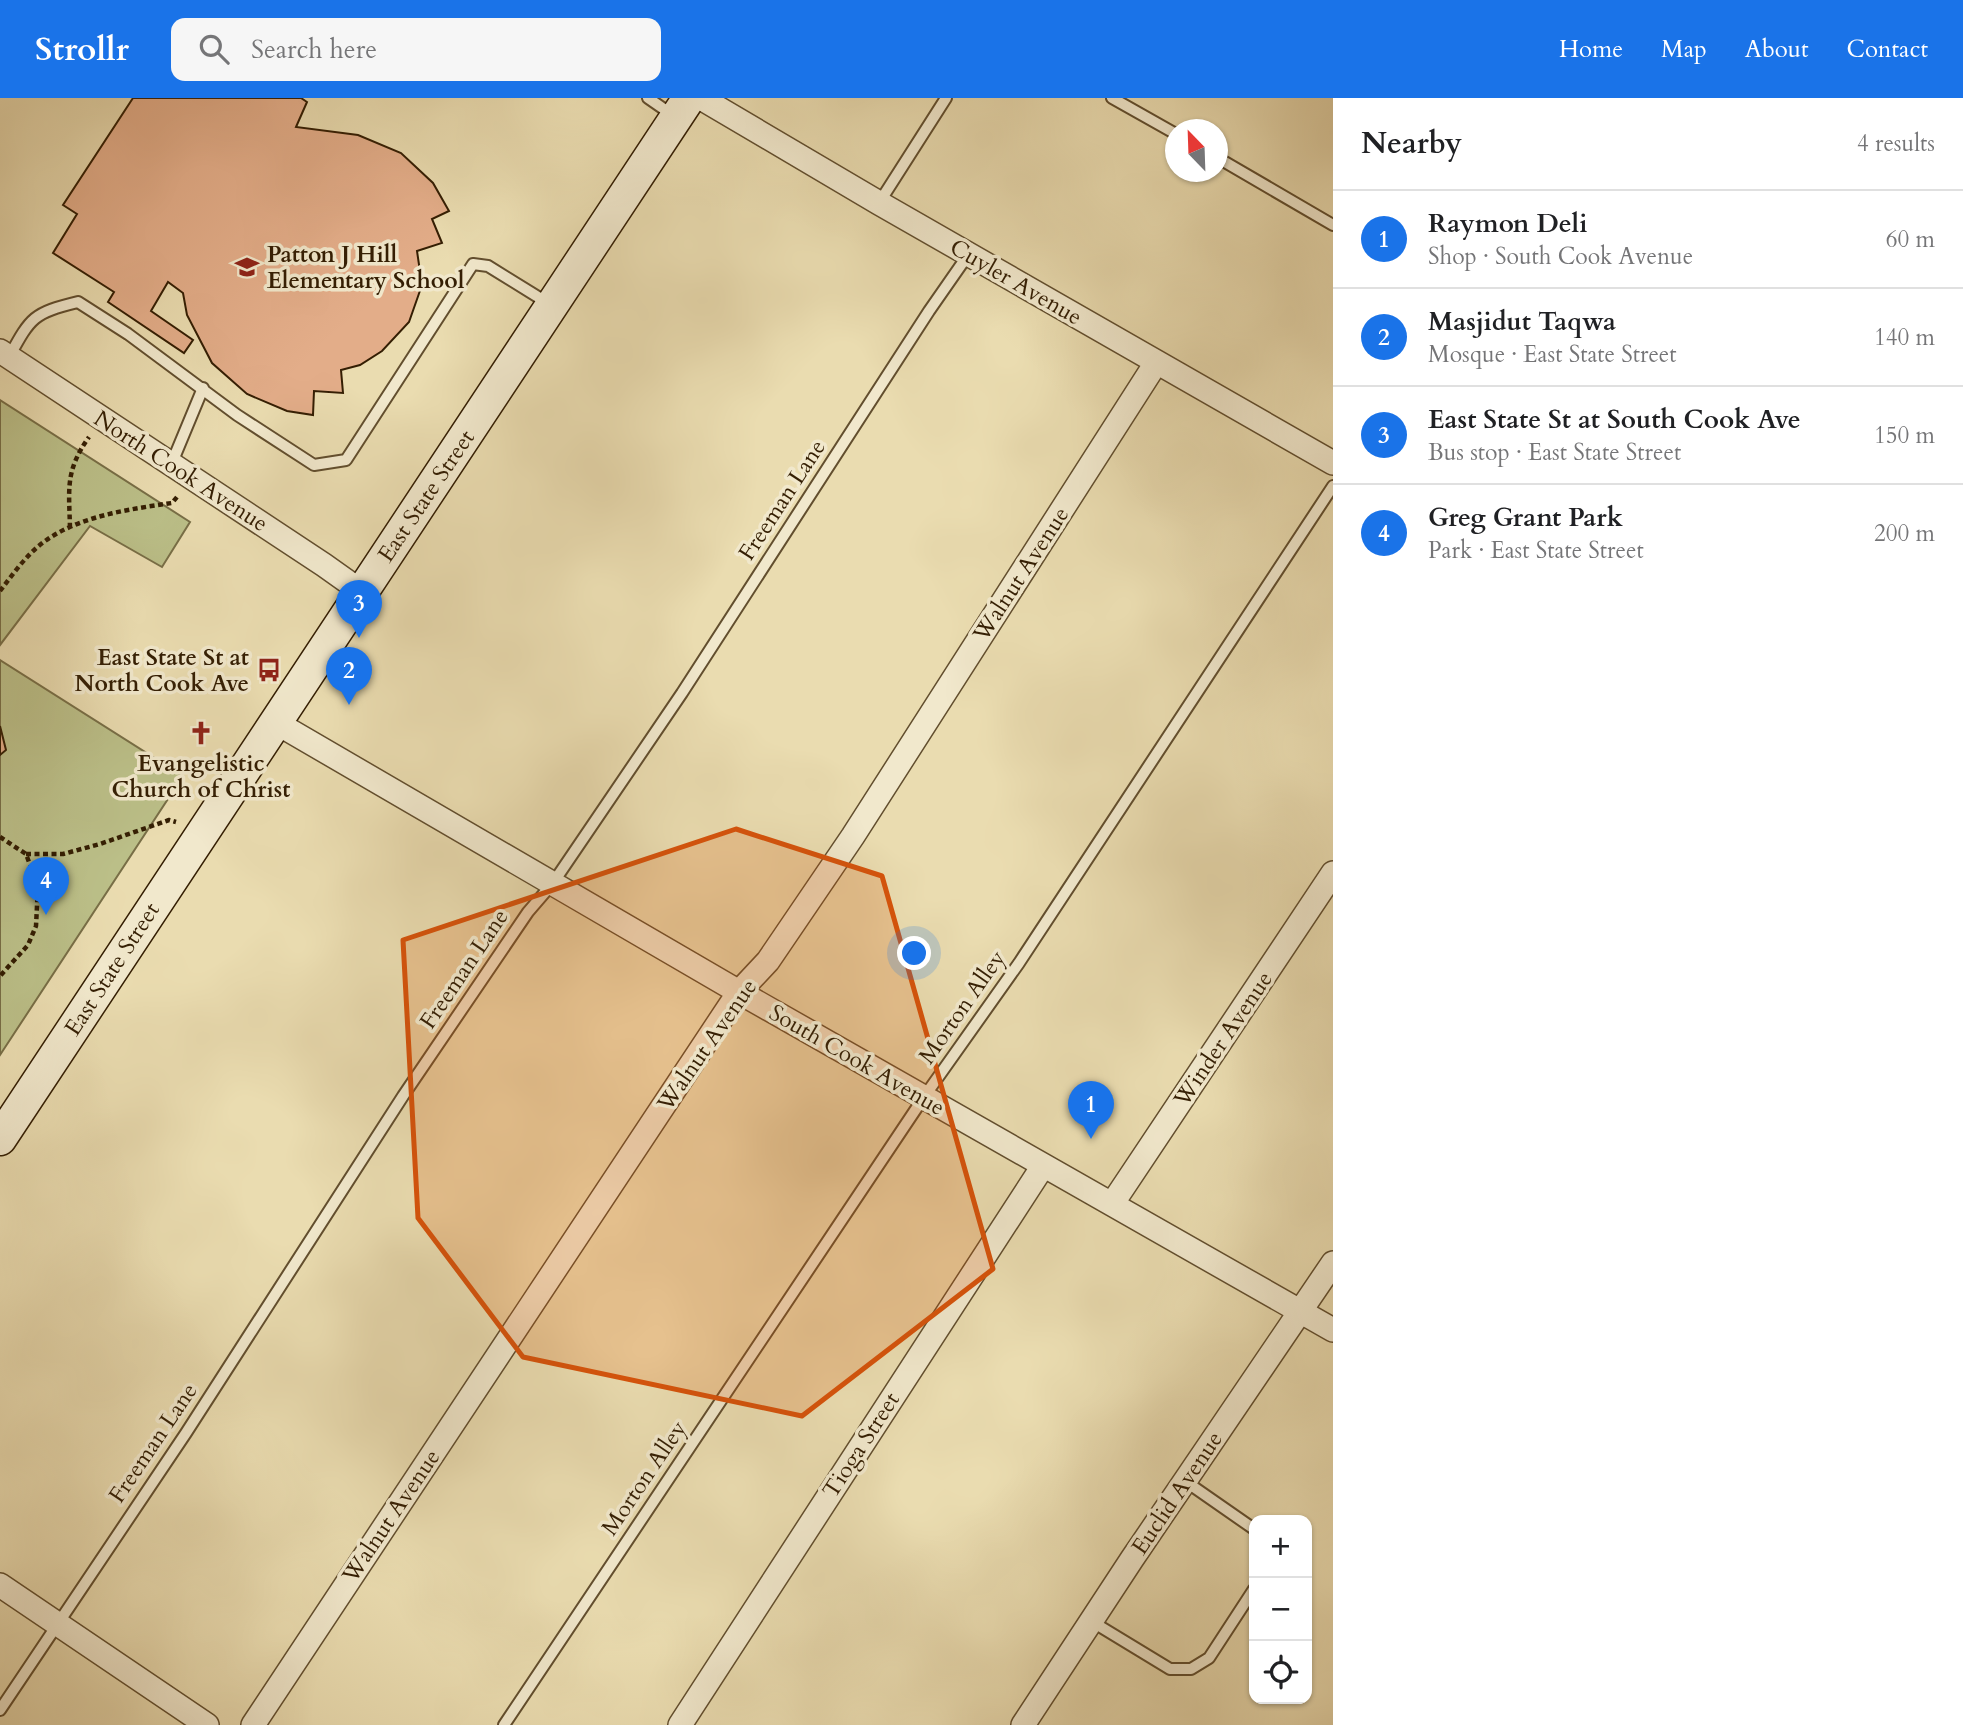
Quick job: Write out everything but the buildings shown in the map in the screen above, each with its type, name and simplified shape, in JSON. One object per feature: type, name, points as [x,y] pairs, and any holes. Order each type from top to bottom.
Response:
[{"type":"street","name":"Cuyler Avenue","points":[[701,98],[968,255],[1333,463]]},
{"type":"street","name":"East State Street","points":[[0,1139],[683,108]]},
{"type":"street","name":"North Cook Avenue","points":[[4,354],[362,592]]},
{"type":"street","name":"Walnut Avenue","points":[[253,1725],[739,992],[768,961],[853,836],[1156,363]]},
{"type":"street","name":"South Cook Avenue","points":[[275,722],[739,992],[1333,1330]]},
{"type":"street","name":"Winder Avenue","points":[[1112,1204],[1333,873]]},
{"type":"street","name":"Tioga Street","points":[[680,1725],[1043,1166]]},
{"type":"street","name":"Euclid Avenue","points":[[1023,1725],[1184,1481],[1333,1263]]},
{"type":"street","points":[[0,1585],[208,1725]]},
{"type":"lane","points":[[648,98],[683,108]]},
{"type":"lane","points":[[879,203],[946,98]]},
{"type":"lane","points":[[1112,98],[1165,128]]},
{"type":"lane","points":[[1228,164],[1333,225]]},
{"type":"lane","name":"Freeman Lane","points":[[0,1710],[186,1433],[409,1087],[528,912],[553,883],[682,693],[929,310],[968,255]]},
{"type":"lane","points":[[4,354],[28,323],[50,309],[78,302],[128,334],[237,415],[314,464],[346,460],[473,264],[488,266],[553,306]]},
{"type":"lane","points":[[171,465],[203,388]]},
{"type":"lane","name":"Morton Alley","points":[[504,1725],[924,1097],[1019,964],[1333,486]]},
{"type":"lane","points":[[1184,1481],[1249,1526]]},
{"type":"lane","points":[[1091,1621],[1170,1669],[1191,1669],[1209,1658],[1249,1597]]},
{"type":"path","points":[[71,528],[69,485],[76,456],[102,419]]},
{"type":"path","points":[[0,591],[20,565],[47,539],[103,515],[173,503],[191,478]]},
{"type":"path","points":[[26,854],[63,853],[100,844],[169,820],[204,829]]},
{"type":"path","points":[[0,836],[26,854],[38,886],[36,926],[28,945],[0,976]]},
{"type":"highlighted area","points":[[736,829],[882,876],[993,1269],[802,1416],[523,1357],[418,1218],[403,940]]},
{"type":"green space","points":[[0,400],[190,522],[162,567],[90,526],[0,645]]},
{"type":"green space","points":[[0,660],[183,776],[0,1055]]},
{"type":"place","name":"Patton J Hill Elementary School","points":[[247,267]]},
{"type":"place","name":"East State St at South Cook Ave","points":[[359,638]]},
{"type":"place","name":"East State St at North Cook Ave","points":[[269,670]]},
{"type":"place","name":"Masjidut Taqwa","points":[[349,705]]},
{"type":"place","name":"Evangelistic Church of Christ","points":[[201,733]]},
{"type":"place","name":"Greg Grant Park","points":[[46,915]]},
{"type":"place","name":"Raymon Deli","points":[[1091,1139]]}]
